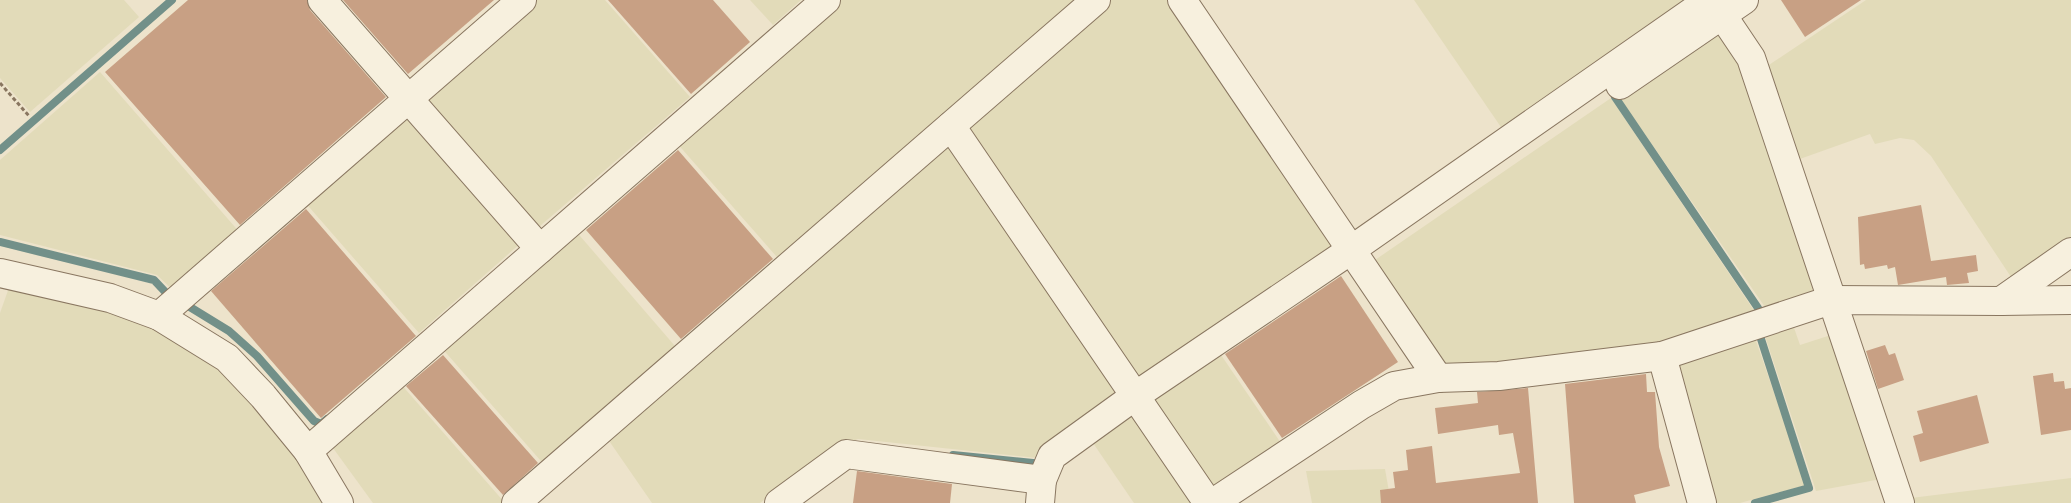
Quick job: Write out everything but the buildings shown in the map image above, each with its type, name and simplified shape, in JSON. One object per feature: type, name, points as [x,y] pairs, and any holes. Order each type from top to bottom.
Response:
[{"type":"street","points":[[322,0],[540,249]]},
{"type":"street","points":[[159,316],[522,0]]},
{"type":"street","points":[[308,451],[826,0]]},
{"type":"street","points":[[516,503],[1096,0]]},
{"type":"street","points":[[1182,0],[1438,378]]},
{"type":"street","points":[[779,503],[846,454],[1041,492],[1052,456],[1135,396],[1355,257],[1715,5],[1744,0]]},
{"type":"street","points":[[1715,5],[1751,58],[1900,503]]},
{"type":"street","points":[[951,126],[1135,396],[1214,502],[1361,405],[1394,386],[1438,378],[1499,376],[1662,356],[1831,300],[2071,300]]},
{"type":"street","points":[[2001,301],[2071,252]]},
{"type":"street","points":[[0,273],[110,298],[159,316],[227,358],[263,396],[308,451],[339,503]]},
{"type":"street","points":[[1662,356],[1702,503]]},
{"type":"path","points":[[0,83],[29,116]]},
{"type":"shaded area","points":[[0,0],[124,0],[139,17],[30,112],[0,78]]},
{"type":"shaded area","points":[[530,0],[605,0],[690,97],[533,232],[422,94]]},
{"type":"shaded area","points":[[750,0],[801,0],[773,25]]},
{"type":"shaded area","points":[[837,0],[1086,0],[783,264],[675,141]]},
{"type":"shaded area","points":[[1104,0],[1171,0],[1336,243],[1135,380],[964,120]]},
{"type":"shaded area","points":[[1414,0],[1693,0],[1505,133]]},
{"type":"shaded area","points":[[1866,0],[2071,0],[2071,240],[2013,280],[1931,156],[1914,140],[1900,138],[1875,144],[1870,134],[1797,160],[1766,67]]},
{"type":"shaded area","points":[[1721,32],[1739,58],[1816,284],[1811,292],[1765,307],[1617,94]]},
{"type":"shaded area","points":[[100,72],[241,234],[175,292],[157,275],[0,235],[0,160]]},
{"type":"shaded area","points":[[1611,98],[1757,315],[1670,346],[1450,369],[1437,362],[1372,270],[1375,260]]},
{"type":"shaded area","points":[[405,110],[522,242],[419,333],[303,200]]},
{"type":"shaded area","points":[[943,139],[1125,389],[1037,458],[858,439],[839,446],[760,503],[652,503],[605,435]]},
{"type":"shaded area","points":[[574,229],[681,353],[548,469],[440,346]]},
{"type":"shaded area","points":[[11,282],[154,320],[257,397],[328,503],[0,503],[0,313]]},
{"type":"shaded area","points":[[1792,322],[1800,345],[1831,335],[1881,479],[1816,491],[1764,333]]},
{"type":"shaded area","points":[[1755,338],[1806,485],[1740,503],[1708,503],[1674,370],[1680,362]]},
{"type":"shaded area","points":[[1219,352],[1283,446],[1223,488],[1210,487],[1152,403],[1154,398]]},
{"type":"shaded area","points":[[399,382],[505,503],[373,503],[333,448],[333,441]]},
{"type":"shaded area","points":[[1137,408],[1195,503],[1134,503],[1091,440]]},
{"type":"shaded area","points":[[1385,469],[1391,503],[1312,503],[1306,471]]},
{"type":"shaded area","points":[[2071,478],[2071,503],[1913,503],[1911,498]]},
{"type":"waterway","points":[[0,150],[172,0]]},
{"type":"waterway","points":[[1615,97],[1758,308]]},
{"type":"waterway","points":[[0,242],[154,280],[171,298]]},
{"type":"waterway","points":[[185,304],[229,331],[257,356],[314,421],[321,424],[327,419]]},
{"type":"waterway","points":[[1755,503],[1809,488],[1761,339]]},
{"type":"waterway","points":[[953,455],[1033,463]]}]
